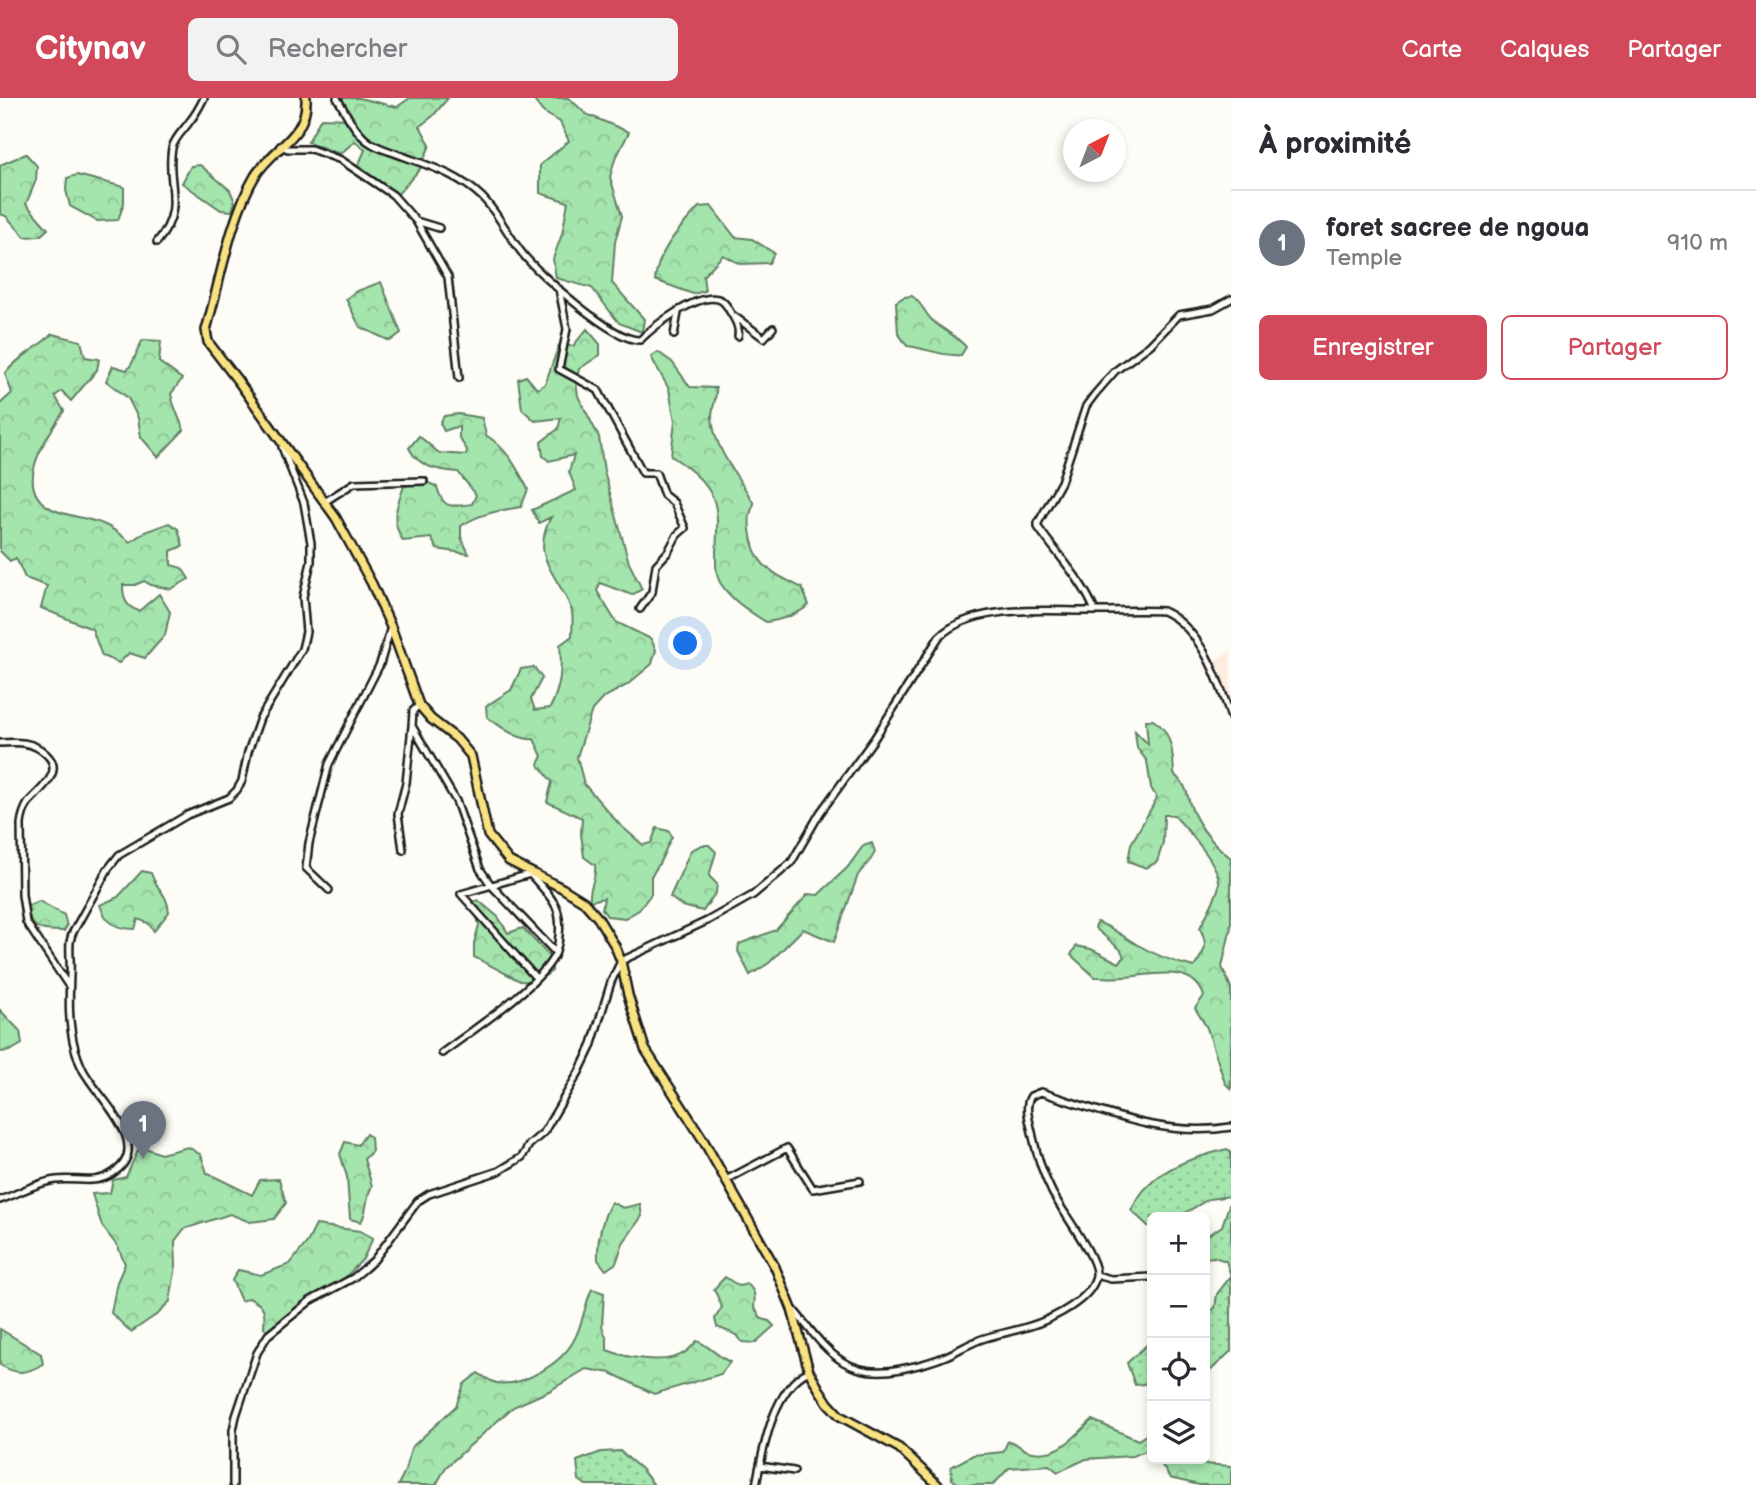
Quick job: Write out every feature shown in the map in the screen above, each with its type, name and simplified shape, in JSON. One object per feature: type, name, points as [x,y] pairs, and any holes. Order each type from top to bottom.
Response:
[{"type":"main road","points":[[306,98],[301,128],[280,146],[257,173],[245,196],[205,335],[208,342],[326,501],[360,559],[391,628],[419,705],[431,719],[464,746],[474,766],[488,835],[509,861],[583,901],[598,918],[621,961],[628,995],[645,1049],[766,1249],[792,1309],[809,1371],[828,1403],[840,1416],[899,1448],[938,1485]]},
{"type":"street","points":[[158,242],[168,226],[174,204],[171,159],[174,142],[190,123],[204,98]]},
{"type":"street","points":[[337,98],[357,130],[373,145],[452,174],[479,195],[494,211],[528,260],[559,289],[626,338],[640,340],[693,301],[717,298],[732,314],[764,338],[774,328]]},
{"type":"street","points":[[280,146],[288,149],[312,149],[341,160],[393,195],[416,220],[448,276],[459,378]]},
{"type":"street","points":[[416,220],[439,228]]},
{"type":"street","points":[[559,289],[567,329],[559,369],[598,390],[643,473],[656,473],[664,495],[674,503],[685,528],[656,565],[652,592],[640,609]]},
{"type":"street","points":[[1095,611],[1070,566],[1038,527],[1061,482],[1086,406],[1115,371],[1150,345],[1179,315],[1213,309],[1231,299]]},
{"type":"street","points":[[674,335],[678,313]]},
{"type":"street","points":[[732,314],[739,329],[738,336]]},
{"type":"street","points":[[0,1200],[55,1180],[86,1181],[107,1177],[124,1164],[128,1154],[123,1128],[80,1066],[69,1019],[70,942],[108,869],[127,849],[187,815],[229,798],[237,790],[260,718],[302,649],[306,632],[303,597],[311,562],[308,518],[298,483],[280,440]]},
{"type":"street","points":[[326,501],[354,483],[424,481]]},
{"type":"street","points":[[233,1485],[233,1430],[236,1416],[257,1353],[268,1335],[310,1301],[353,1278],[364,1269],[374,1260],[418,1201],[429,1194],[499,1171],[522,1157],[528,1145],[544,1132],[579,1072],[591,1047],[611,982],[621,961],[706,921],[753,895],[791,863],[820,813],[874,739],[939,638],[949,628],[987,616],[1032,610],[1163,611],[1182,624],[1204,652],[1223,692],[1231,718]]},
{"type":"street","points":[[329,890],[306,868],[309,843],[329,764],[380,664],[391,628]]},
{"type":"street","points":[[403,850],[398,814],[406,783],[413,712],[419,705]]},
{"type":"street","points":[[412,726],[456,801],[480,869],[491,886],[555,952]]},
{"type":"street","points":[[0,743],[29,743],[50,757],[53,765],[52,776],[23,813],[22,907],[33,935],[68,985]]},
{"type":"street","points":[[442,1053],[536,978],[544,970],[555,952],[560,926],[556,906],[530,874],[461,894],[536,978]]},
{"type":"street","points":[[792,1309],[822,1347],[837,1359],[851,1366],[884,1372],[944,1357],[975,1341],[1044,1321],[1072,1307],[1094,1282],[1096,1275],[1094,1260],[1052,1192],[1038,1157],[1026,1105],[1031,1096],[1041,1092],[1147,1125],[1172,1130],[1231,1126]]},
{"type":"street","points":[[726,1180],[787,1148],[813,1189],[860,1181]]},
{"type":"street","points":[[1096,1275],[1111,1279],[1147,1277]]},
{"type":"street","points":[[756,1485],[783,1396],[793,1382],[809,1371]]},
{"type":"street","points":[[760,1465],[794,1471]]},
{"type":"shaded area","points":[[1231,651],[1231,710],[1211,662]]},
{"type":"green space","points":[[359,98],[397,107],[410,98],[448,98],[433,116],[420,126],[430,145],[420,169],[397,195],[358,166],[365,150],[355,141],[340,154],[308,142],[321,118],[353,119],[341,99]]},
{"type":"green space","points":[[532,98],[569,98],[586,114],[629,132],[614,162],[610,177],[622,216],[615,242],[612,283],[644,319],[642,332],[619,323],[592,288],[556,278],[553,259],[562,234],[568,202],[540,193],[540,165],[569,141],[560,122],[543,112]]},
{"type":"green space","points":[[26,154],[37,166],[36,180],[26,204],[48,229],[40,236],[25,237],[6,216],[0,214],[0,165]]},
{"type":"green space","points":[[200,165],[230,190],[235,202],[232,211],[221,210],[182,183],[191,166]]},
{"type":"green space","points":[[77,175],[124,187],[124,203],[118,220],[97,221],[70,206],[66,190],[67,178]]},
{"type":"green space","points":[[711,206],[735,237],[752,239],[774,253],[769,263],[740,264],[723,255],[703,276],[705,291],[693,294],[655,280],[660,259],[677,232],[699,207]]},
{"type":"green space","points":[[381,282],[401,333],[390,341],[360,327],[346,299],[355,292]]},
{"type":"green space","points":[[912,296],[934,322],[966,347],[961,355],[948,355],[907,346],[898,333],[896,302]]},
{"type":"green space","points":[[587,329],[600,344],[600,355],[579,369],[576,383],[578,396],[599,437],[604,471],[629,563],[642,589],[632,595],[600,583],[597,591],[616,622],[651,639],[656,650],[652,664],[627,685],[603,698],[592,710],[577,757],[584,784],[619,824],[643,845],[651,843],[657,828],[669,831],[672,837],[651,876],[651,894],[639,910],[625,918],[607,916],[602,909],[604,898],[590,901],[595,865],[584,857],[582,818],[547,802],[552,782],[538,764],[542,756],[534,739],[516,735],[498,725],[487,717],[486,706],[511,690],[521,669],[534,667],[542,678],[531,699],[535,710],[550,708],[560,677],[560,645],[572,636],[571,609],[544,555],[545,532],[551,517],[539,523],[532,510],[576,490],[569,472],[574,455],[549,461],[543,456],[541,442],[558,429],[561,418],[535,421],[522,409],[518,379],[526,376],[537,389],[545,384],[559,345],[573,346]]},
{"type":"green space","points":[[52,334],[81,341],[85,357],[99,359],[97,370],[71,401],[62,391],[55,396],[64,411],[36,462],[34,488],[40,500],[58,512],[107,526],[130,542],[145,532],[169,523],[178,529],[183,546],[171,551],[171,565],[182,568],[189,579],[171,589],[144,581],[135,585],[123,585],[126,602],[131,607],[139,611],[159,594],[170,612],[165,635],[145,658],[129,653],[119,663],[102,656],[92,629],[41,608],[47,586],[25,578],[16,558],[10,561],[0,551],[0,404],[12,393],[5,374]]},
{"type":"green space","points":[[143,340],[161,341],[159,362],[182,379],[171,394],[184,430],[158,457],[141,437],[138,418],[128,398],[106,381],[113,366],[127,370]]},
{"type":"green space","points":[[658,352],[672,362],[690,387],[716,388],[713,428],[722,451],[754,504],[750,514],[752,542],[766,567],[802,588],[809,605],[799,612],[766,622],[735,600],[719,580],[716,564],[715,504],[701,480],[671,456],[675,421],[669,389],[651,357]]},
{"type":"green space","points":[[458,414],[482,418],[486,435],[500,446],[528,489],[521,507],[483,515],[461,526],[461,537],[469,554],[437,549],[431,538],[403,541],[395,520],[404,486],[427,482],[437,487],[448,505],[472,504],[476,495],[458,472],[436,469],[424,464],[409,448],[419,436],[439,453],[466,455],[467,450],[459,438],[459,426],[444,431],[440,423],[444,416]]},
{"type":"green space","points":[[1146,720],[1153,720],[1168,736],[1174,774],[1186,789],[1197,819],[1209,837],[1231,858],[1231,927],[1222,967],[1231,988],[1231,1089],[1225,1083],[1207,1028],[1195,1008],[1204,996],[1198,985],[1190,979],[1169,973],[1095,977],[1071,955],[1076,946],[1091,949],[1119,963],[1124,957],[1121,950],[1095,928],[1097,922],[1150,952],[1194,967],[1204,949],[1200,928],[1218,891],[1218,878],[1210,859],[1174,815],[1164,815],[1163,843],[1157,862],[1146,868],[1128,861],[1131,844],[1157,798],[1151,788],[1147,761],[1137,748],[1135,731],[1148,744]]},
{"type":"green space","points":[[872,843],[875,852],[858,875],[834,942],[803,929],[769,963],[750,975],[738,951],[739,944],[776,930],[808,894],[818,895],[847,868],[863,846]]},
{"type":"green space","points":[[709,845],[716,852],[709,876],[717,884],[716,892],[703,911],[682,906],[670,897],[691,850]]},
{"type":"green space","points":[[142,871],[151,873],[168,905],[169,912],[154,931],[148,923],[138,919],[135,929],[117,926],[109,921],[100,905],[118,897]]},
{"type":"green space","points":[[478,900],[498,917],[508,933],[523,928],[552,959],[552,971],[536,982],[520,981],[474,957],[474,943],[479,925],[473,902]]},
{"type":"green space","points":[[39,901],[64,915],[67,926],[64,931],[44,930],[34,925],[27,906]]},
{"type":"green space","points":[[0,1010],[20,1031],[22,1044],[10,1051],[0,1052]]},
{"type":"green space","points":[[366,1134],[371,1137],[372,1151],[364,1159],[372,1186],[361,1222],[350,1219],[347,1177],[340,1154],[345,1142],[358,1145]]},
{"type":"green space","points":[[140,1146],[161,1154],[188,1147],[201,1155],[207,1173],[252,1195],[260,1180],[279,1179],[286,1203],[274,1219],[250,1222],[230,1214],[184,1229],[175,1241],[176,1266],[170,1301],[159,1313],[131,1332],[111,1313],[117,1282],[125,1264],[118,1247],[102,1226],[92,1194],[110,1193],[113,1180],[126,1177]]},
{"type":"green space","points":[[1227,1149],[1231,1153],[1231,1196],[1209,1199],[1187,1212],[1147,1212],[1147,1225],[1131,1210],[1145,1189],[1164,1172]]},
{"type":"green space","points":[[1231,1199],[1231,1276],[1226,1261],[1210,1257],[1210,1234],[1222,1226]]},
{"type":"green space","points":[[611,1202],[623,1208],[640,1204],[642,1216],[623,1243],[616,1263],[606,1270],[598,1260],[598,1244],[602,1223]]},
{"type":"green space","points":[[316,1225],[360,1231],[373,1238],[363,1259],[340,1283],[312,1295],[271,1333],[264,1328],[261,1306],[249,1298],[241,1301],[232,1280],[238,1270],[261,1275],[290,1264],[308,1241]]},
{"type":"green space","points":[[1231,1276],[1231,1351],[1210,1370],[1210,1312],[1215,1308],[1217,1294]]},
{"type":"green space","points":[[725,1277],[739,1286],[747,1284],[752,1289],[754,1307],[762,1319],[774,1326],[755,1343],[742,1342],[737,1335],[717,1327],[715,1319],[722,1307],[714,1289]]},
{"type":"green space","points":[[592,1289],[604,1293],[602,1326],[607,1350],[635,1358],[667,1359],[684,1353],[697,1341],[730,1362],[721,1374],[654,1394],[611,1373],[586,1369],[549,1391],[513,1407],[446,1467],[436,1485],[398,1485],[406,1469],[411,1448],[456,1406],[464,1384],[478,1373],[497,1383],[518,1381],[541,1372],[561,1357],[577,1334]]},
{"type":"green space","points":[[0,1329],[41,1354],[43,1364],[22,1372],[0,1365]]},
{"type":"green space","points":[[1147,1345],[1147,1384],[1135,1385],[1127,1363]]},
{"type":"green space","points":[[1092,1420],[1138,1440],[1147,1434],[1147,1451],[1132,1456],[1086,1459],[1058,1472],[1049,1465],[1009,1468],[993,1485],[960,1485],[952,1479],[951,1467],[973,1455],[1003,1452],[1008,1441],[1028,1451],[1039,1453],[1056,1449],[1071,1440]]},
{"type":"green space","points":[[620,1451],[641,1469],[654,1485],[586,1485],[579,1480],[577,1461],[601,1452]]},
{"type":"green space","points":[[1161,1464],[1231,1466],[1231,1485],[1199,1485],[1170,1478]]},
{"type":"place","name":"foret sacree de ngoua","points":[[143,1159]]}]
